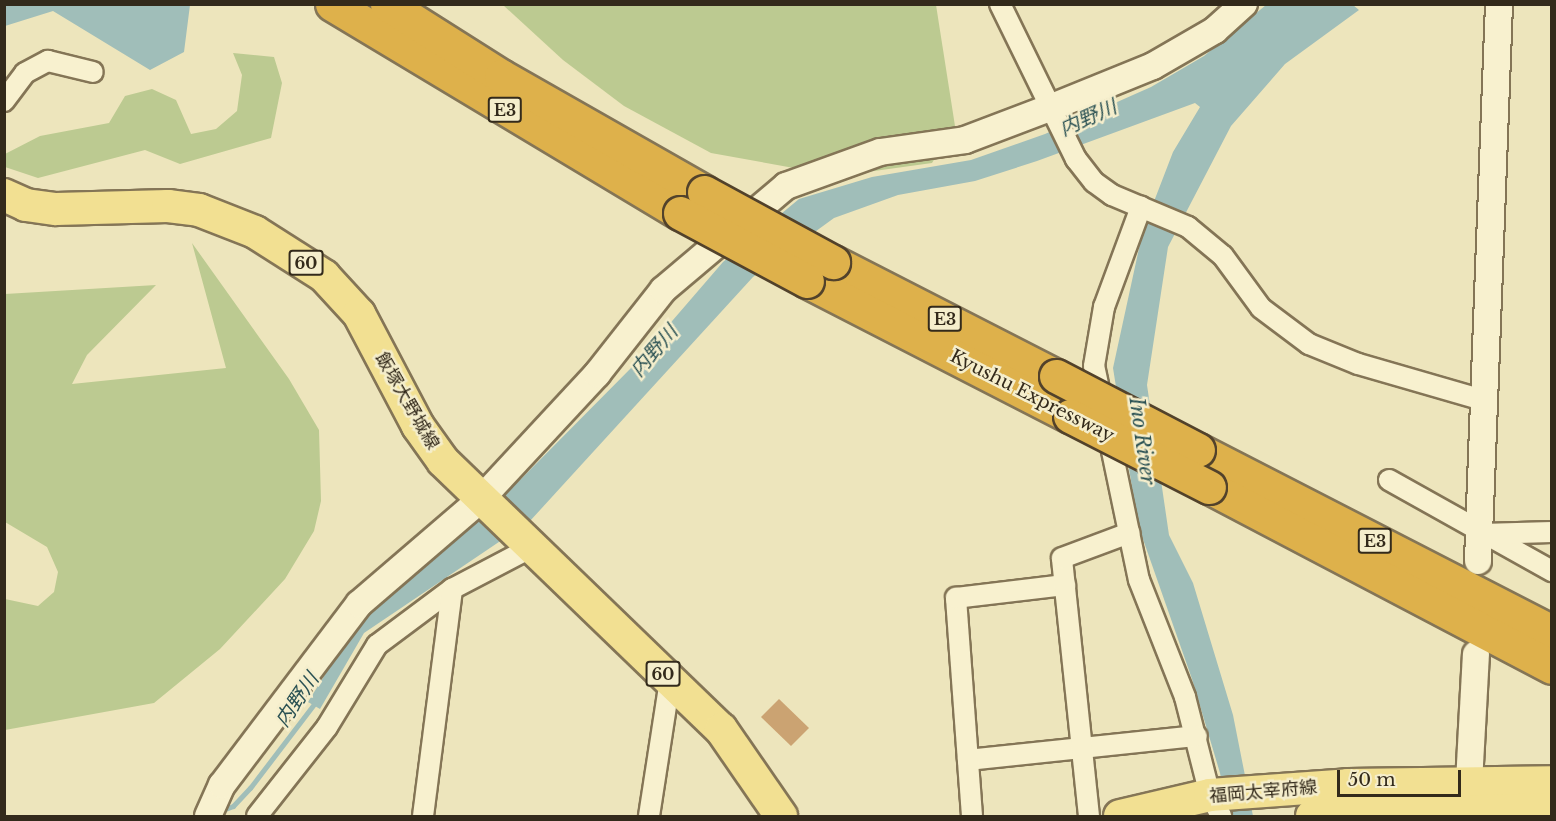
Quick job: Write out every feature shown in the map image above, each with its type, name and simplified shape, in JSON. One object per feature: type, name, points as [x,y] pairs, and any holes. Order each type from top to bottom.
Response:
[{"type":"highway","name":"Kyushu Expressway","points":[[332,4],[692,202],[832,262],[1551,632]]},
{"type":"highway","name":"Kyushu Expressway","points":[[387,4],[501,76],[807,281],[1209,487],[1551,667]]},
{"type":"main road","name":"飯塚大野城線","points":[[4,195],[26,205],[56,209],[168,206],[199,210],[255,232],[297,257],[343,293],[359,314],[418,426],[443,461],[722,729],[781,816]]},
{"type":"main road","name":"福岡太宰府線","points":[[1120,816],[1215,806],[1348,785],[1468,805],[1551,782]]},
{"type":"main road","name":"福岡太宰府線","points":[[1312,816],[1468,805],[1551,809]]},
{"type":"street","points":[[1000,4],[1055,112],[1076,159],[1094,182],[1141,207],[1188,227],[1223,256],[1261,308],[1308,344],[1358,364],[1486,401]]},
{"type":"street","points":[[208,816],[222,784],[359,604],[488,506],[663,290],[786,186],[880,152],[965,140],[1055,112],[1153,66],[1215,30],[1244,4]]},
{"type":"street","points":[[1478,561],[1486,401],[1498,4]]},
{"type":"street","points":[[4,101],[25,73],[48,61],[93,72]]},
{"type":"street","points":[[1141,207],[1104,307],[1094,366],[1139,580],[1197,736],[1215,806]]},
{"type":"street","points":[[1389,480],[1478,534],[1551,572]]},
{"type":"street","points":[[1478,534],[1551,532]]},
{"type":"street","points":[[1089,816],[1085,746],[1062,558],[1129,533]]},
{"type":"street","points":[[257,816],[327,727],[377,645],[452,589],[529,546]]},
{"type":"street","points":[[972,816],[956,598],[1065,585]]},
{"type":"street","points":[[423,816],[452,589]]},
{"type":"street","points":[[1468,805],[1476,654]]},
{"type":"street","points":[[649,816],[670,681]]},
{"type":"street","points":[[968,760],[1197,736]]},
{"type":"green space","points":[[503,5],[936,5],[955,126],[932,163],[838,176],[711,153],[624,106],[563,60]]},
{"type":"green space","points":[[233,53],[274,57],[282,83],[271,138],[180,164],[145,150],[38,178],[5,167],[5,154],[40,136],[109,123],[125,96],[152,89],[176,100],[191,134],[216,129],[237,111],[242,75]]},
{"type":"green space","points":[[192,243],[289,379],[319,430],[321,501],[314,531],[285,579],[220,649],[154,703],[5,730],[5,599],[38,606],[54,592],[58,572],[47,547],[5,522],[5,294],[156,285],[87,355],[72,384],[226,368]]},
{"type":"water","points":[[5,4],[190,5],[184,52],[150,70],[53,11],[5,26]]},
{"type":"water","name":"Ino River","points":[[1266,5],[1353,5],[1359,10],[1285,64],[1231,126],[1168,247],[1147,385],[1169,535],[1193,583],[1233,715],[1253,816],[1228,816],[1220,773],[1192,679],[1138,525],[1113,368],[1143,230],[1173,152],[1200,107],[1195,103],[1037,161],[975,181],[898,195],[834,218],[753,277],[530,521],[364,633],[320,709],[308,702],[360,618],[521,479],[635,364],[723,262],[799,199],[872,177],[971,160],[1045,134],[1151,87],[1204,56]]},
{"type":"building","points":[[779,699],[809,728],[791,746],[761,717]]},
{"type":"waterway","name":"内野川","points":[[220,811],[233,806],[250,788],[317,700]]}]
